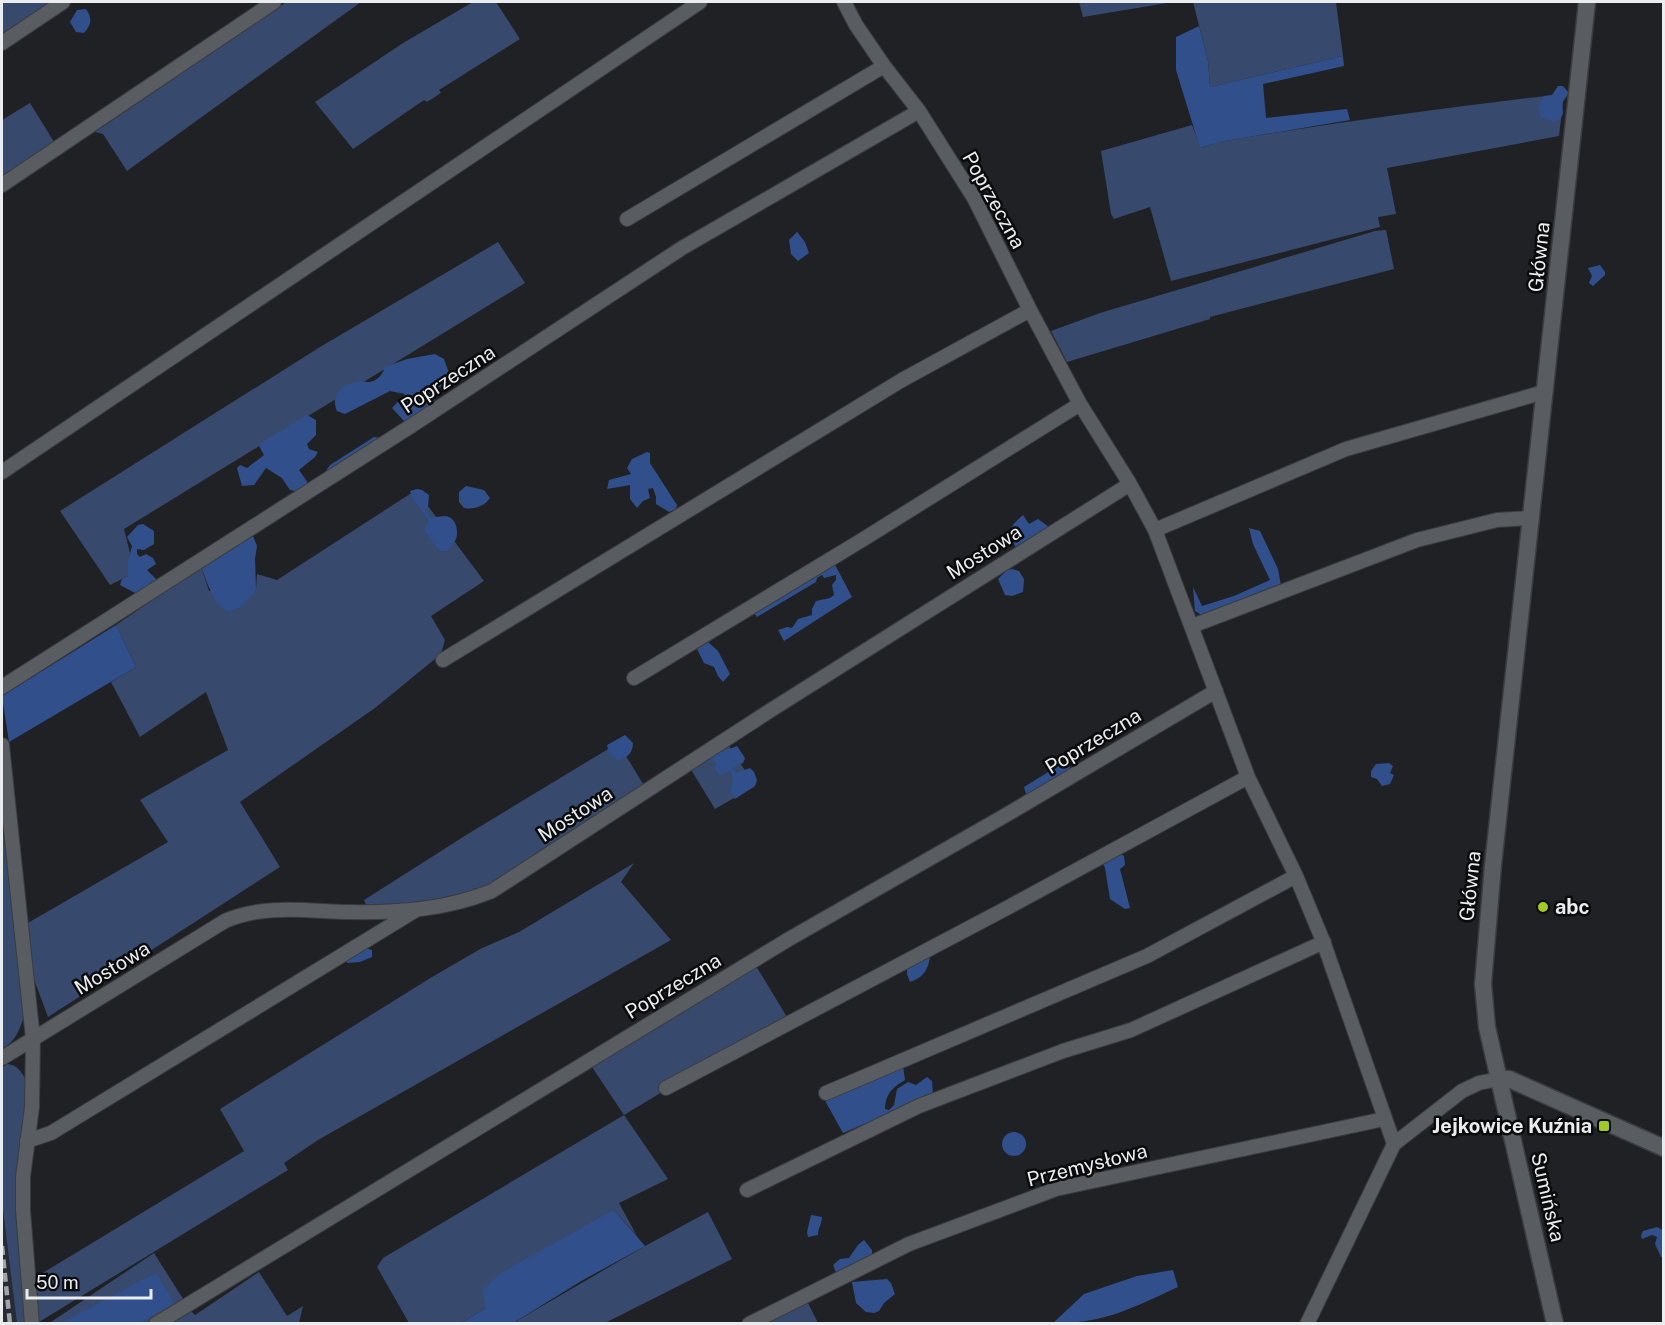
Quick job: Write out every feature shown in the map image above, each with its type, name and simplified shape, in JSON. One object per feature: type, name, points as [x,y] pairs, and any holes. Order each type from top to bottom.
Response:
[{"type":"street","points":[[2,43],[63,2]]},
{"type":"street","points":[[2,185],[274,2]]},
{"type":"street","points":[[2,472],[700,2]]},
{"type":"street","name":"Poprzeczna","points":[[844,2],[856,25],[919,111],[974,198],[1080,404],[1130,484],[1155,530],[1248,777],[1296,876],[1324,942],[1394,1144]]},
{"type":"street","name":"Główna","points":[[1499,1079],[1485,1014],[1484,959],[1587,2]]},
{"type":"street","points":[[627,219],[884,66]]},
{"type":"street","name":"Poprzeczna","points":[[2,687],[411,426],[682,248],[919,111]]},
{"type":"street","points":[[444,660],[892,386],[1030,310]]},
{"type":"street","points":[[1155,530],[1346,449],[1545,393]]},
{"type":"street","points":[[634,678],[1080,404]]},
{"type":"street","name":"Mostowa","points":[[2,1058],[238,915],[268,911],[352,912],[417,909],[453,904],[492,891],[771,710],[1130,484]]},
{"type":"street","points":[[1191,626],[1417,540],[1497,520],[1532,518]]},
{"type":"street","name":"Poprzeczna","points":[[156,1323],[789,939],[1216,691]]},
{"type":"street","points":[[2,745],[33,1038],[32,1107],[23,1177],[23,1210],[32,1323]]},
{"type":"street","points":[[666,1088],[994,915],[1248,777]]},
{"type":"street","points":[[826,1093],[1147,956],[1296,876]]},
{"type":"street","points":[[27,1142],[51,1133],[417,909]]},
{"type":"street","points":[[747,1191],[919,1106],[1063,1052],[1131,1030],[1197,1002],[1324,942]]},
{"type":"street","name":"Sumińska","points":[[1499,1079],[1555,1323]]},
{"type":"street","points":[[1306,1323],[1394,1144],[1462,1091],[1479,1083],[1509,1079],[1664,1148]]},
{"type":"street","name":"Przemysłowa","points":[[749,1323],[909,1244],[1056,1189],[1384,1119]]},
{"type":"shaded area","points":[[2,2],[55,2],[2,39]]},
{"type":"shaded area","points":[[286,2],[361,2],[127,171],[103,134],[95,132]]},
{"type":"shaded area","points":[[473,2],[496,2],[520,39],[439,90],[441,93],[427,102],[424,100],[353,149],[315,102],[403,43]]},
{"type":"shaded area","points":[[1079,2],[1173,2],[1083,17]]},
{"type":"shaded area","points":[[1193,2],[1336,2],[1343,56],[1210,87],[1208,61]]},
{"type":"shaded area","points":[[86,9],[90,16],[90,25],[84,33],[76,32],[70,22],[77,10]]},
{"type":"shaded area","points":[[1199,26],[1208,61],[1210,87],[1343,56],[1344,66],[1263,84],[1266,118],[1347,109],[1350,120],[1219,142],[1200,148],[1176,70],[1176,37]]},
{"type":"shaded area","points":[[1558,86],[1563,86],[1569,93],[1562,103],[1563,114],[1554,122],[1541,117],[1538,107],[1544,96],[1552,95]]},
{"type":"shaded area","points":[[1564,94],[1559,136],[1387,168],[1396,214],[1378,217],[1380,227],[1171,281],[1150,207],[1114,219],[1111,214],[1101,151],[1192,125],[1201,148],[1218,142],[1347,122]]},
{"type":"shaded area","points":[[30,103],[56,145],[2,178],[2,120]]},
{"type":"shaded area","points":[[1386,230],[1394,269],[1210,317],[1210,319],[1067,362],[1051,331],[1100,313],[1375,231]]},
{"type":"shaded area","points":[[797,232],[805,242],[809,253],[798,261],[791,254],[789,240]]},
{"type":"shaded area","points":[[498,242],[525,283],[124,529],[130,553],[128,576],[110,585],[60,511],[320,347]]},
{"type":"shaded area","points":[[1600,265],[1605,275],[1593,286],[1589,283],[1592,276],[1588,268]]},
{"type":"shaded area","points":[[435,354],[444,359],[449,373],[442,386],[435,390],[434,403],[431,408],[422,414],[405,422],[392,408],[405,394],[390,391],[345,414],[337,411],[336,395],[347,385],[371,382],[382,374],[385,367],[407,359]]},
{"type":"shaded area","points":[[307,415],[316,420],[316,435],[307,444],[309,449],[318,452],[299,470],[308,483],[301,492],[290,490],[282,478],[266,468],[254,485],[242,486],[237,468],[240,465],[247,468],[264,455],[259,446],[262,442]]},
{"type":"shaded area","points":[[374,437],[383,438],[321,478],[330,465]]},
{"type":"shaded area","points":[[647,452],[650,453],[650,463],[677,505],[676,509],[669,512],[656,504],[653,488],[648,489],[650,498],[643,501],[637,508],[630,499],[630,485],[607,489],[609,480],[631,474],[627,468],[632,459]]},
{"type":"shaded area","points":[[466,486],[484,490],[490,498],[479,507],[464,508],[459,502],[459,492]]},
{"type":"shaded area","points":[[417,489],[429,495],[428,507],[425,510],[430,517],[449,517],[456,525],[456,539],[448,551],[440,551],[424,530],[429,521],[410,491]]},
{"type":"shaded area","points":[[416,490],[484,581],[431,616],[445,640],[441,654],[375,708],[240,802],[280,867],[48,1017],[32,974],[26,924],[168,842],[140,800],[228,750],[206,692],[140,737],[111,682],[136,667],[116,625],[201,567],[209,591],[256,589],[257,574],[277,580]]},
{"type":"shaded area","points":[[1023,515],[1029,524],[1038,519],[1049,527],[1016,548],[1011,537],[1011,530]]},
{"type":"shaded area","points":[[143,524],[154,531],[154,544],[144,550],[137,549],[137,554],[140,557],[146,554],[153,558],[156,564],[147,570],[156,579],[155,585],[137,594],[120,585],[122,579],[128,576],[128,562],[132,546],[127,537],[138,525]]},
{"type":"shaded area","points":[[1249,528],[1260,531],[1278,569],[1281,586],[1205,617],[1195,611],[1193,587],[1202,606],[1234,596],[1270,580],[1253,544]]},
{"type":"shaded area","points":[[253,536],[257,546],[256,589],[244,604],[227,611],[214,596],[201,567]]},
{"type":"shaded area","points":[[832,559],[852,597],[784,641],[778,630],[792,628],[798,619],[812,615],[816,601],[834,595],[832,585],[836,580],[836,575],[824,578],[822,575],[817,578],[816,582],[757,617],[751,609]]},
{"type":"shaded area","points":[[1007,570],[1019,571],[1024,579],[1023,592],[1012,596],[1005,595],[998,579]]},
{"type":"shaded area","points":[[116,625],[136,667],[9,742],[2,696]]},
{"type":"shaded area","points":[[708,642],[718,651],[730,674],[723,682],[714,667],[704,663],[697,649]]},
{"type":"shaded area","points":[[625,735],[633,743],[632,750],[627,756],[618,760],[609,754],[607,745]]},
{"type":"shaded area","points":[[618,743],[645,787],[509,877],[471,895],[429,902],[367,907],[364,900]]},
{"type":"shaded area","points":[[728,744],[755,786],[715,809],[690,768]]},
{"type":"shaded area","points":[[737,746],[745,758],[743,763],[732,768],[736,773],[750,768],[757,780],[755,786],[735,799],[730,790],[733,780],[730,771],[719,775],[715,768],[716,763],[709,757]]},
{"type":"shaded area","points":[[1066,761],[1071,769],[1022,802],[1026,794],[1024,787]]},
{"type":"shaded area","points":[[1389,763],[1393,766],[1390,773],[1394,775],[1390,784],[1382,786],[1377,779],[1371,777],[1371,771],[1376,764]]},
{"type":"shaded area","points":[[2,822],[25,1013],[15,1038],[2,1049]]},
{"type":"shaded area","points":[[1118,853],[1124,856],[1125,865],[1120,869],[1130,908],[1125,909],[1110,899],[1102,862]]},
{"type":"shaded area","points":[[634,863],[621,882],[671,940],[318,1140],[284,1163],[288,1170],[39,1322],[36,1277],[244,1151],[220,1109],[432,977],[482,948],[519,932]]},
{"type":"shaded area","points":[[365,948],[372,950],[372,957],[360,962],[347,963],[344,958]]},
{"type":"shaded area","points":[[923,957],[930,957],[926,970],[922,976],[910,982],[907,966]]},
{"type":"shaded area","points":[[753,961],[787,1017],[624,1115],[588,1061]]},
{"type":"shaded area","points":[[7,1064],[16,1067],[27,1081],[27,1323],[17,1323],[2,1202],[2,1067]]},
{"type":"shaded area","points":[[903,1065],[905,1080],[891,1092],[885,1109],[889,1110],[894,1105],[897,1089],[908,1082],[916,1085],[927,1077],[932,1081],[933,1095],[843,1133],[823,1097]]},
{"type":"shaded area","points":[[624,1115],[668,1179],[619,1203],[637,1236],[614,1210],[486,1308],[461,1323],[409,1323],[377,1267],[383,1258]]},
{"type":"shaded area","points":[[1014,1132],[1022,1136],[1026,1144],[1022,1152],[1014,1156],[1006,1152],[1002,1144],[1006,1136]]},
{"type":"shaded area","points":[[2,1202],[13,1287],[17,1323],[2,1323]]},
{"type":"shaded area","points":[[614,1210],[645,1246],[583,1280],[513,1323],[461,1323],[486,1308],[482,1290],[501,1273]]},
{"type":"shaded area","points":[[708,1212],[732,1259],[605,1323],[513,1323],[645,1246]]},
{"type":"shaded area","points":[[811,1215],[822,1217],[822,1219],[818,1235],[808,1237],[807,1232]]},
{"type":"shaded area","points":[[1657,1227],[1663,1230],[1663,1257],[1655,1244],[1657,1237],[1652,1235],[1642,1239],[1641,1236],[1643,1231]]},
{"type":"shaded area","points":[[864,1240],[872,1250],[872,1258],[837,1275],[833,1265],[840,1259],[849,1258]]},
{"type":"shaded area","points":[[154,1253],[187,1305],[153,1323],[48,1324]]},
{"type":"shaded area","points":[[1173,1270],[1178,1287],[1146,1302],[1103,1318],[1053,1323],[1084,1294],[1137,1276]]},
{"type":"shaded area","points":[[259,1272],[287,1316],[303,1306],[299,1323],[166,1324],[189,1309],[195,1315]]},
{"type":"shaded area","points":[[156,1273],[174,1303],[140,1323],[61,1323]]},
{"type":"shaded area","points":[[887,1279],[895,1294],[884,1303],[879,1311],[866,1312],[856,1303],[852,1282]]},
{"type":"shaded area","points":[[807,1301],[818,1323],[761,1324]]},
{"type":"railway","points":[[2,1246],[10,1324]]},
{"type":"place","name":"abc","points":[[1543,907]]},
{"type":"place","name":"Jejkowice Kuźnia","points":[[1604,1126]]}]
